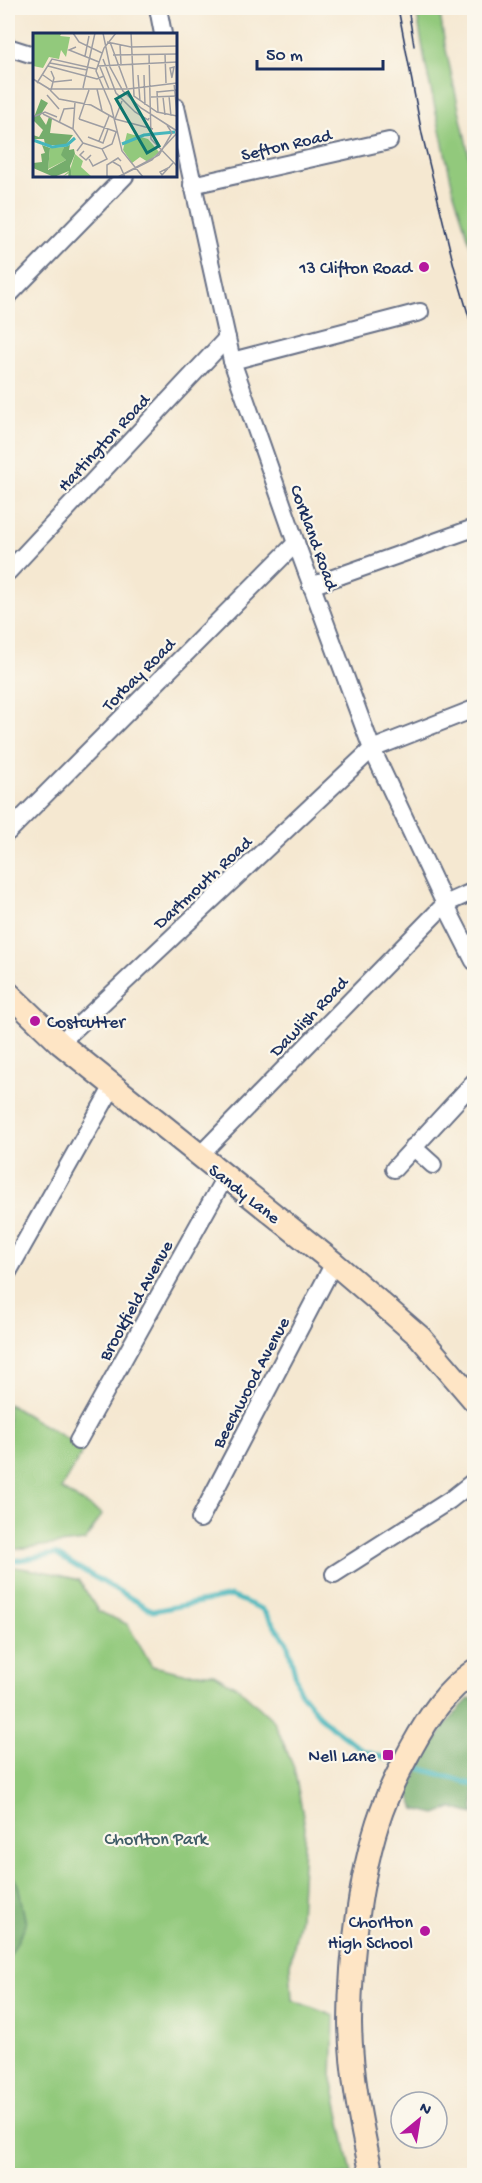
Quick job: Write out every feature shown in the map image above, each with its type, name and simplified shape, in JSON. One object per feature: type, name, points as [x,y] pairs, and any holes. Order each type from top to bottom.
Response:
[{"type":"street","points":[[160,8],[163,33]]},
{"type":"street","points":[[8,47],[30,54]]},
{"type":"street","name":"Corkland Road","points":[[177,129],[232,361],[296,543],[372,749],[474,961]]},
{"type":"street","name":"Sefton Road","points":[[192,185],[389,141]]},
{"type":"street","points":[[8,296],[124,177]]},
{"type":"street","points":[[232,361],[420,312]]},
{"type":"street","name":"Hartington Road","points":[[8,572],[227,338]]},
{"type":"street","points":[[311,585],[474,528]]},
{"type":"street","name":"Torbay Road","points":[[8,832],[296,543]]},
{"type":"street","points":[[372,749],[474,709]]},
{"type":"street","name":"Dartmouth Road","points":[[60,1043],[372,749]]},
{"type":"street","points":[[445,904],[474,891]]},
{"type":"street","name":"Dawlish Road","points":[[199,1156],[445,904]]},
{"type":"street","name":"Sandy Lane","points":[[8,996],[60,1043],[225,1178],[334,1263],[420,1337],[474,1400]]},
{"type":"street","points":[[394,1168],[474,1082]]},
{"type":"street","points":[[8,1272],[112,1086]]},
{"type":"street","points":[[413,1147],[433,1166]]},
{"type":"street","name":"Brookfield Avenue","points":[[78,1441],[225,1178]]},
{"type":"street","name":"Beechwood Avenue","points":[[200,1519],[334,1263]]},
{"type":"street","points":[[334,1574],[450,1500],[474,1481]]},
{"type":"street","points":[[372,2175],[359,2118],[350,2023],[355,1940],[368,1860],[375,1829],[402,1765],[420,1731],[445,1695],[474,1671]]},
{"type":"green space","points":[[416,8],[439,8],[474,178],[474,256],[454,193],[426,67]]},
{"type":"green space","points":[[8,1404],[84,1449],[61,1489],[102,1514],[85,1541],[8,1550]]},
{"type":"green space","name":"Chorlton Park","points":[[15,1567],[79,1580],[98,1611],[127,1624],[152,1666],[184,1673],[212,1673],[238,1688],[274,1721],[294,1768],[305,1826],[300,1918],[290,1964],[292,2000],[334,2016],[332,2079],[352,2175],[8,2175],[8,1569]]},
{"type":"green space","points":[[470,1698],[474,1700],[474,1814],[452,1808],[436,1814],[415,1809],[408,1792],[414,1779],[442,1730]]},
{"type":"green space","points":[[8,1867],[18,1885],[26,1924],[8,1960]]},
{"type":"waterway","points":[[8,1562],[55,1554],[153,1611],[231,1596],[262,1609],[287,1642],[299,1690],[322,1719],[362,1750],[398,1762]]},
{"type":"waterway","points":[[410,1765],[474,1785]]},
{"type":"tram line","points":[[398,8],[422,134],[454,266],[474,334]]},
{"type":"tram line","points":[[408,8],[414,46]]},
{"type":"place","name":"13 Clifton Road","points":[[424,267]]},
{"type":"place","name":"Costcutter","points":[[35,1021]]},
{"type":"place","name":"Nell Lane","points":[[388,1755]]},
{"type":"place","name":"Chorlton High School","points":[[425,1931]]}]
